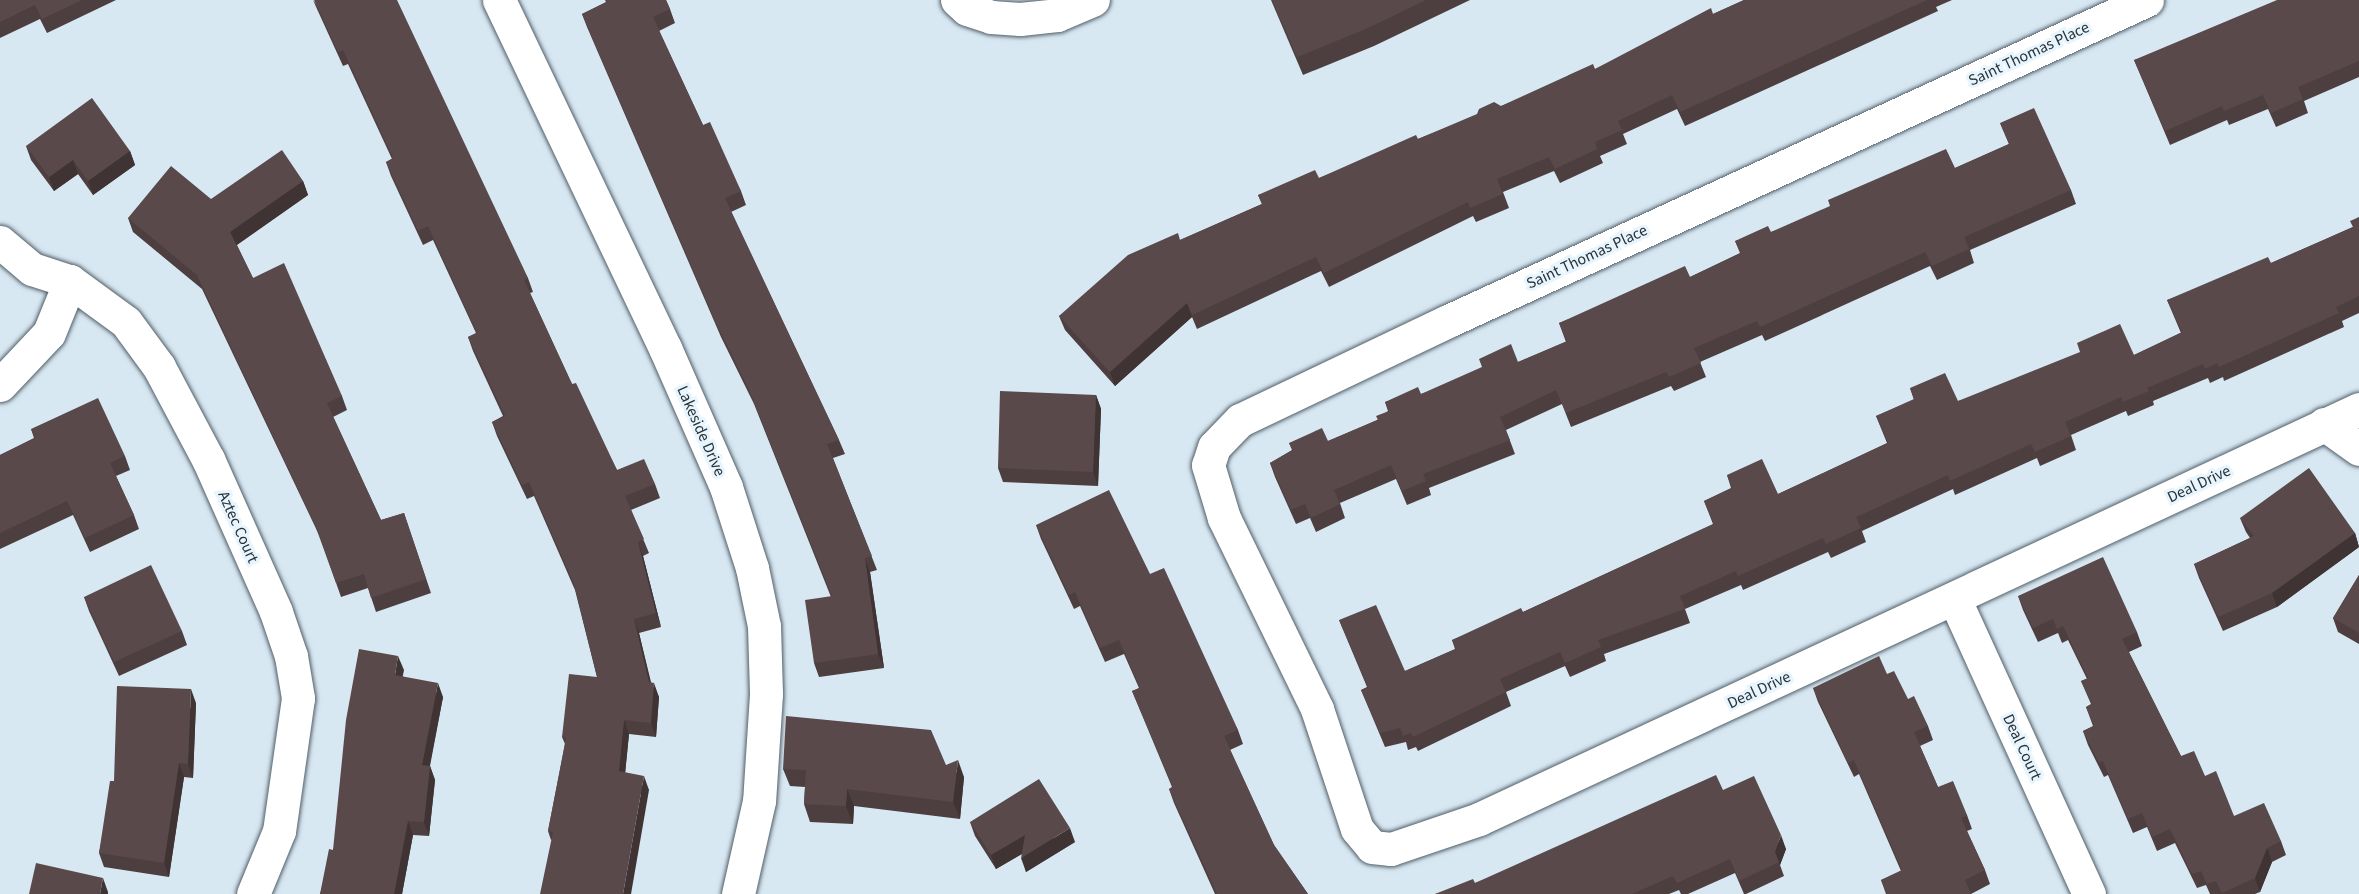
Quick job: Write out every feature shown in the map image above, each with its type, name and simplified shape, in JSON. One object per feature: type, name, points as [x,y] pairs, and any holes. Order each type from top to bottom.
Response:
[{"type":"street","name":"Lakeside Drive","points":[[499,0],[665,348],[726,487],[752,568],[764,626],[766,694],[759,801],[738,894]]},
{"type":"street","points":[[957,0],[967,9],[992,17],[1057,15],[1093,0]]},
{"type":"street","name":"Saint Thomas Place","points":[[1278,626],[1224,518],[1208,465],[1214,447],[1240,420],[2147,0]]},
{"type":"street","name":"Aztec Court","points":[[0,242],[32,269],[70,281],[126,322],[159,367],[208,459],[276,612],[291,656],[298,698],[279,831],[253,894]]},
{"type":"street","points":[[0,385],[50,333],[70,281]]},
{"type":"street","name":"Deal Drive","points":[[1278,626],[1317,710],[1357,829],[1372,847],[1390,849],[1479,819],[1955,600],[2359,409]]},
{"type":"street","points":[[2324,424],[2359,448]]},
{"type":"street","name":"Deal Court","points":[[1955,600],[2089,894]]},
{"type":"building","points":[[0,0],[82,0],[42,19],[35,5],[0,22]]},
{"type":"building","points":[[314,0],[397,0],[528,278],[524,280],[572,384],[576,383],[617,470],[644,459],[655,484],[625,496],[644,539],[638,542],[656,613],[634,619],[649,682],[654,683],[651,723],[624,720],[619,771],[644,776],[623,894],[540,894],[553,832],[548,831],[566,738],[562,737],[569,674],[597,677],[574,584],[529,482],[522,485],[492,422],[505,416],[468,337],[477,333],[428,226],[418,231],[386,162],[393,158],[343,50],[338,52]]},
{"type":"building","points":[[606,0],[666,0],[670,9],[653,17],[703,125],[710,122],[741,191],[725,198],[839,440],[827,444],[872,556],[865,558],[878,654],[814,663],[805,600],[832,596],[749,390],[716,323],[582,14],[607,2]]},
{"type":"building","points":[[1272,0],[1426,0],[1368,28],[1297,57]]},
{"type":"building","points":[[1744,0],[1927,0],[1680,112],[1672,95],[1618,121],[1622,130],[1595,142],[1597,149],[1555,169],[1549,157],[1497,179],[1503,194],[1470,208],[1468,202],[1324,273],[1316,257],[1192,315],[1187,303],[1110,372],[1059,316],[1128,255],[1178,233],[1180,240],[1262,204],[1258,195],[1315,170],[1319,178],[1416,135],[1418,139],[1477,114],[1479,109],[1494,102],[1501,106],[1593,64],[1595,69],[1711,8],[1713,14]]},
{"type":"building","points":[[2277,0],[2359,0],[2359,61],[2298,87],[2303,99],[2271,113],[2263,95],[2224,111],[2222,106],[2165,131],[2134,60]]},
{"type":"building","points":[[92,98],[130,151],[88,181],[73,160],[49,177],[26,146]]},
{"type":"building","points":[[2034,108],[2071,190],[1964,237],[1969,249],[1932,266],[1925,252],[1760,327],[1757,321],[1694,348],[1701,363],[1669,377],[1666,372],[1566,413],[1556,390],[1500,417],[1510,440],[1423,474],[1426,481],[1402,491],[1391,465],[1334,490],[1340,504],[1311,518],[1305,504],[1291,510],[1270,463],[1293,450],[1289,443],[1322,428],[1328,441],[1378,420],[1376,416],[1389,411],[1385,402],[1418,387],[1421,394],[1482,367],[1479,359],[1511,344],[1518,362],[1567,341],[1559,323],[1685,266],[1690,277],[1741,253],[1735,241],[1768,226],[1771,232],[1830,206],[1828,200],[1946,149],[1955,168],[2009,144],[2000,123]]},
{"type":"building","points":[[282,150],[303,181],[230,232],[253,278],[284,263],[342,396],[327,403],[381,520],[404,513],[426,579],[371,598],[364,574],[336,583],[315,525],[197,275],[128,218],[171,166],[211,199]]},
{"type":"building","points":[[2359,217],[2359,296],[2336,307],[2339,313],[2219,367],[2217,363],[2205,369],[2203,364],[2147,388],[2149,391],[2123,402],[2121,397],[2065,422],[2071,436],[2035,452],[2031,444],[1950,481],[1948,475],[1856,517],[1861,528],[1826,544],[1823,538],[1738,576],[1736,571],[1680,596],[1685,609],[1598,640],[1601,647],[1565,663],[1560,652],[1500,679],[1506,692],[1413,737],[1411,733],[1403,736],[1400,728],[1380,733],[1361,690],[1368,687],[1339,620],[1376,605],[1405,671],[1456,649],[1452,640],[1521,608],[1523,612],[1714,524],[1704,501],[1732,488],[1727,475],[1762,459],[1778,494],[1888,443],[1876,416],[1914,399],[1910,388],[1945,373],[1958,401],[2080,352],[2077,343],[2120,324],[2134,355],[2182,332],[2167,300],[2268,257],[2271,263],[2353,227],[2350,221]]},
{"type":"building","points":[[1000,391],[1096,395],[1093,472],[998,468]]},
{"type":"building","points":[[98,398],[125,456],[110,463],[134,515],[85,538],[67,501],[0,533],[0,455],[35,438],[31,429]]},
{"type":"building","points":[[2309,468],[2355,533],[2272,593],[2218,617],[2194,564],[2254,536],[2240,518]]},
{"type":"building","points":[[1109,490],[1150,574],[1164,568],[1238,730],[1224,736],[1274,845],[1308,894],[1217,894],[1169,789],[1173,787],[1132,691],[1140,688],[1119,640],[1100,648],[1075,592],[1069,595],[1036,525]]},
{"type":"building","points":[[2103,557],[2137,632],[2122,639],[2181,756],[2194,751],[2205,776],[2216,771],[2234,816],[2264,803],[2281,841],[2267,848],[2255,878],[2222,893],[2216,881],[2207,884],[2201,871],[2192,874],[2170,829],[2152,837],[2142,813],[2128,819],[2103,761],[2099,763],[2083,731],[2094,726],[2086,707],[2092,704],[2081,681],[2088,678],[2063,626],[2057,629],[2053,619],[2033,628],[2018,596]]},
{"type":"building","points":[[151,565],[182,631],[114,662],[84,597]]},
{"type":"building","points":[[2359,575],[2359,633],[2333,618]]},
{"type":"building","points":[[359,649],[398,656],[395,675],[438,683],[422,765],[430,766],[424,822],[408,821],[394,894],[320,894],[329,849],[333,850],[346,720]]},
{"type":"building","points":[[1879,656],[1887,674],[1894,671],[1908,699],[1914,696],[1928,726],[1914,732],[1938,787],[1953,781],[1967,815],[1961,818],[1985,870],[1965,880],[1971,894],[1887,894],[1881,880],[1902,870],[1854,760],[1848,763],[1813,688]]},
{"type":"building","points":[[117,686],[191,689],[188,764],[179,763],[164,863],[99,853],[110,781],[114,781]]},
{"type":"building","points":[[786,716],[931,730],[946,765],[958,760],[953,802],[847,789],[846,806],[804,804],[806,770],[783,769]]},
{"type":"building","points":[[1716,775],[1723,790],[1754,776],[1781,835],[1775,852],[1779,862],[1739,881],[1730,859],[1677,883],[1673,876],[1632,894],[1435,894],[1473,879],[1475,883]]},
{"type":"building","points":[[1039,779],[1070,828],[1021,858],[1025,835],[991,855],[970,822]]},
{"type":"building","points":[[36,863],[103,878],[100,894],[29,894]]}]
